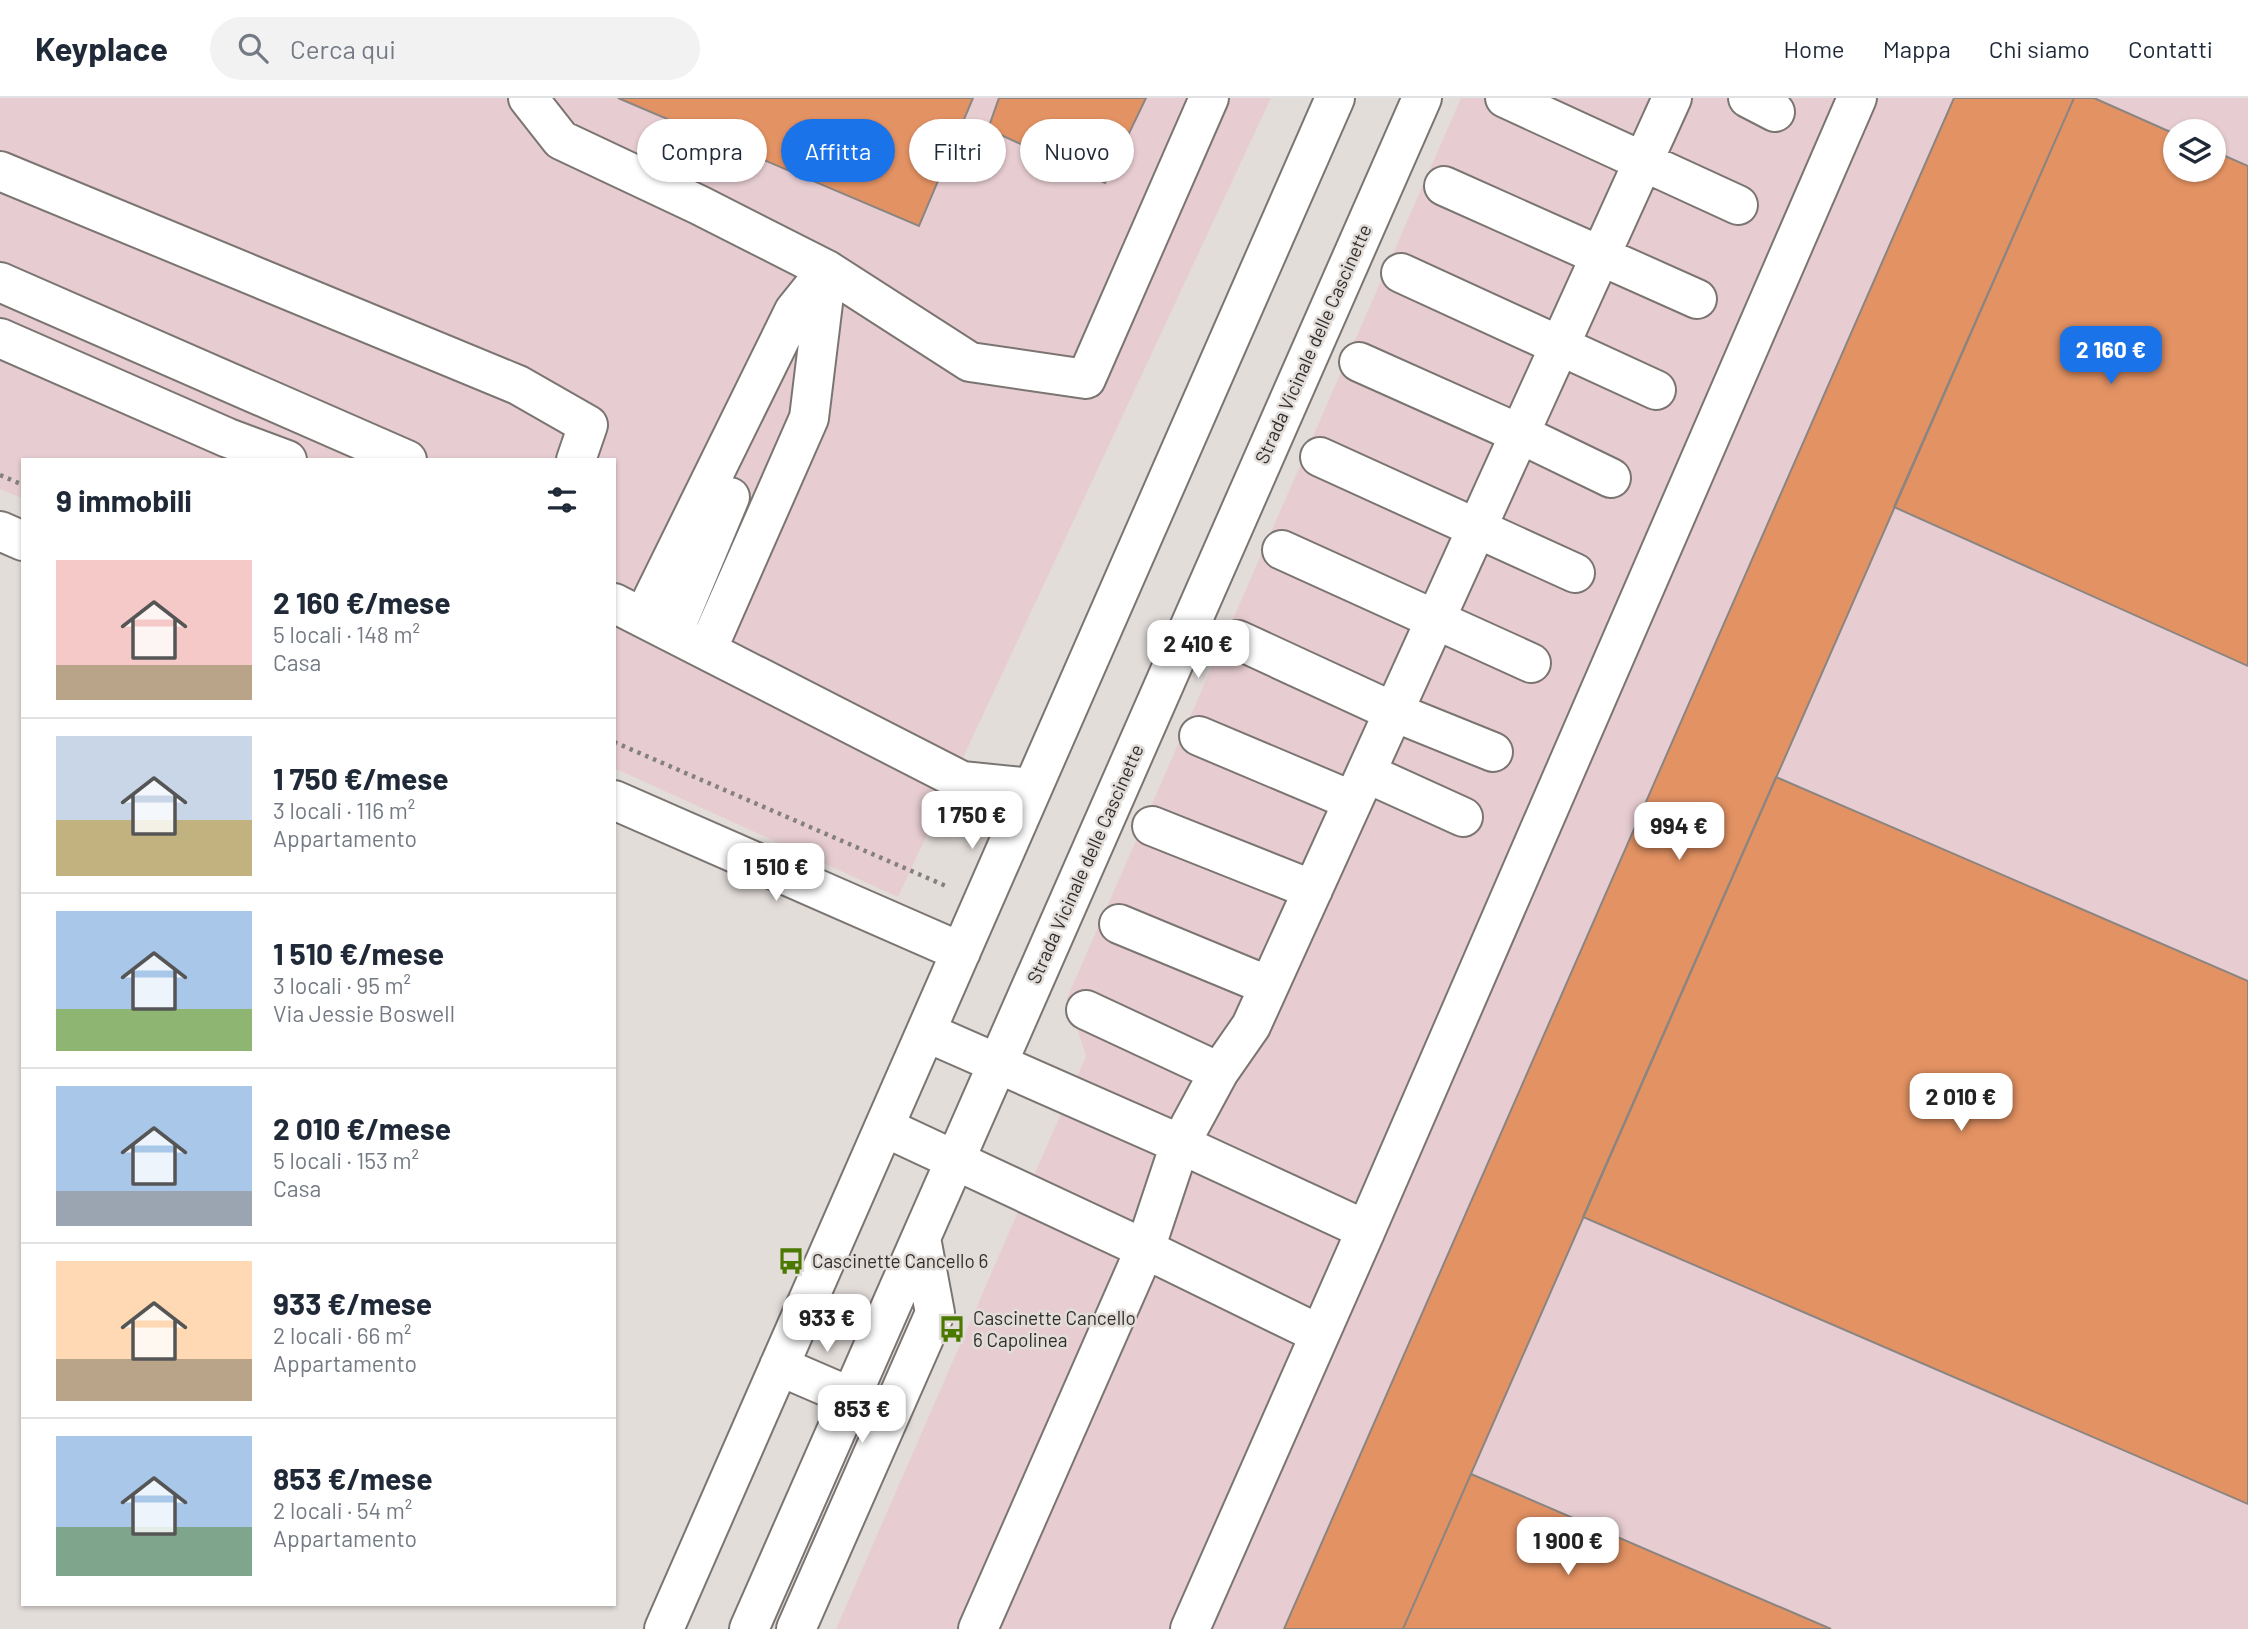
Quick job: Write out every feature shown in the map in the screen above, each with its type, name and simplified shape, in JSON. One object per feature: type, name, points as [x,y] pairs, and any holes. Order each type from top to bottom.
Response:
[{"type":"street","points":[[528,98],[561,140],[699,205],[827,270],[970,362],[1086,379],[1209,98]]},
{"type":"street","points":[[664,1629],[1335,98]]},
{"type":"street","name":"Strada Vicinale delle Cascinette","points":[[749,1629],[1422,98]]},
{"type":"street","points":[[1505,98],[1738,205]]},
{"type":"street","points":[[978,1629],[1145,1249],[1180,1143],[1219,1072],[1251,1026],[1672,98]]},
{"type":"street","points":[[1190,1629],[1857,98]]},
{"type":"street","points":[[0,171],[518,385],[588,425],[577,458]]},
{"type":"street","points":[[1444,186],[1697,299]]},
{"type":"street","points":[[827,270],[643,618],[962,781],[1032,788]]},
{"type":"street","points":[[707,650],[809,418],[827,270]]},
{"type":"street","points":[[1401,273],[1656,390]]},
{"type":"street","points":[[0,282],[402,458]]},
{"type":"street","points":[[0,338],[228,438],[282,458]]},
{"type":"street","points":[[1359,362],[1611,478]]},
{"type":"street","points":[[1320,457],[1575,573]]},
{"type":"street","points":[[0,531],[21,540]]},
{"type":"street","points":[[1282,550],[1531,663]]},
{"type":"street","points":[[1238,640],[1394,712],[1493,752]]},
{"type":"street","points":[[1199,736],[1463,817]]},
{"type":"street","points":[[616,801],[961,951]]},
{"type":"street","points":[[1152,826],[1313,890]]},
{"type":"street","points":[[1119,924],[1269,986]]},
{"type":"street","points":[[1086,1010],[1219,1072]]},
{"type":"street","points":[[926,1032],[1180,1143],[1366,1230]]},
{"type":"street","points":[[884,1127],[1320,1334]]},
{"type":"street","points":[[796,1629],[935,1313],[921,1238]]},
{"type":"street","points":[[779,1366],[851,1396]]},
{"type":"path","points":[[0,475],[21,484]]},
{"type":"path","points":[[616,742],[983,901]]},
{"type":"shaded area","points":[[0,98],[1271,98],[898,897],[616,769],[616,458],[21,458],[21,498],[0,489]]},
{"type":"shaded area","points":[[1461,98],[2248,98],[2248,1629],[836,1629],[1086,1056],[1067,998]]},
{"type":"building","points":[[618,98],[973,98],[964,119],[909,119],[909,182],[938,182],[919,226],[816,182],[895,182],[895,119],[781,119],[781,167],[767,161],[767,119],[667,119]]},
{"type":"building","points":[[999,98],[1146,98],[1134,123],[1134,119],[1020,119],[1020,144],[1006,137],[1006,119],[992,119]]},
{"type":"building","points":[[1954,98],[2074,98],[1403,1629],[1284,1629]]},
{"type":"building","points":[[2074,98],[2094,98],[2163,129],[2163,182],[2226,182],[2226,156],[2248,166],[2248,666],[1894,507]]},
{"type":"building","points":[[1776,777],[2248,981],[2248,1504],[1583,1217]]},
{"type":"building","points":[[1471,1474],[1831,1629],[1403,1629]]},
{"type":"place","name":"Cascinette Cancello 6","points":[[791,1261]]},
{"type":"place","name":"Cascinette Cancello 6 Capolinea","points":[[952,1329]]}]
